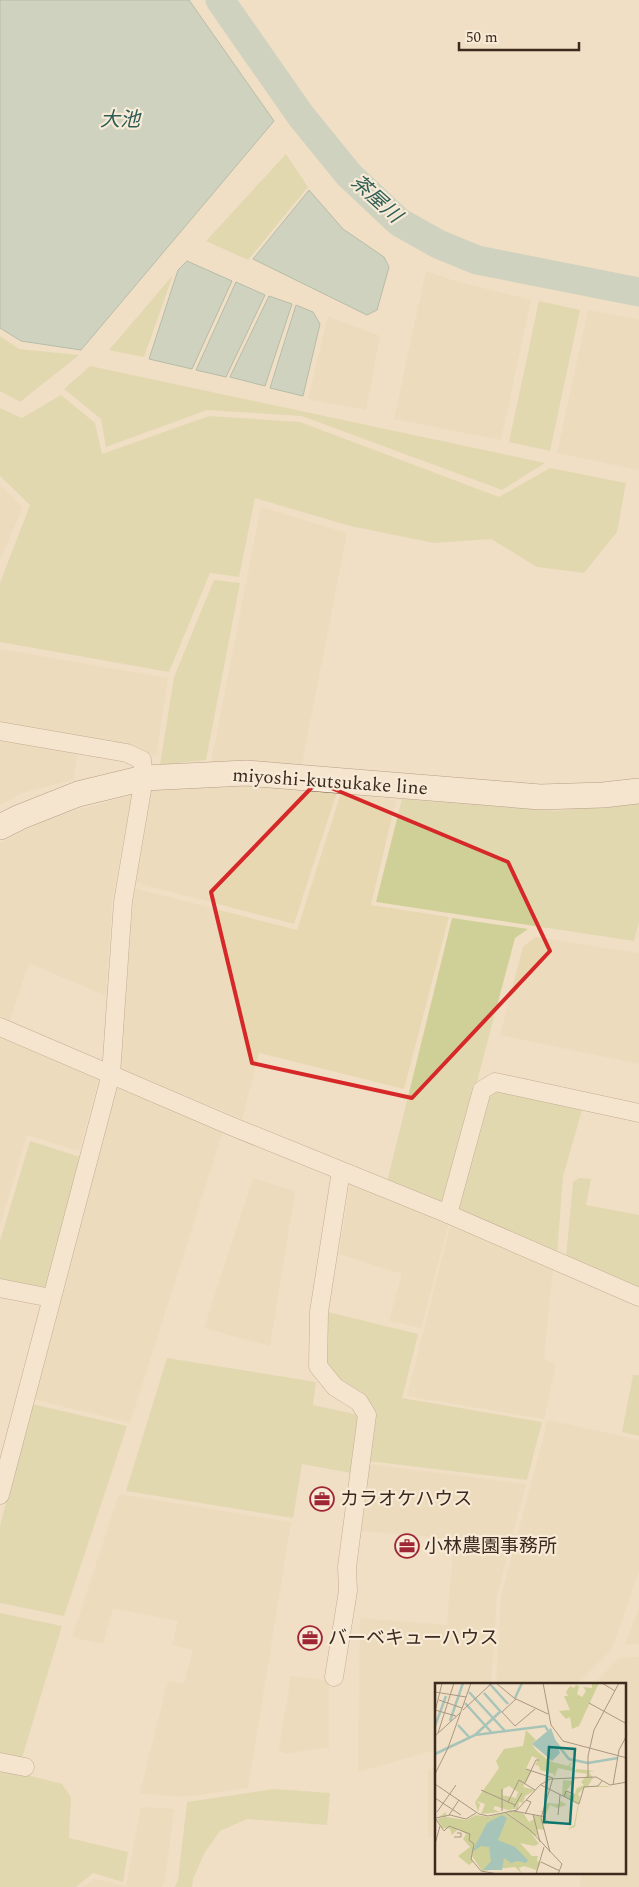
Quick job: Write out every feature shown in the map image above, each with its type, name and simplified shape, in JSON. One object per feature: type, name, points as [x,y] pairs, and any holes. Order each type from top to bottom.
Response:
[{"type":"main road","name":"miyoshi-kutsukake line","points":[[0,827],[20,816],[78,794],[144,778],[246,773],[540,797],[603,795],[639,791]]},
{"type":"street","points":[[0,731],[128,753],[142,760],[144,778],[123,902],[111,1074],[0,1495]]},
{"type":"street","points":[[0,1027],[448,1214],[639,1297]]},
{"type":"street","points":[[448,1214],[482,1090],[495,1082],[639,1113]]},
{"type":"street","points":[[334,1677],[348,1591],[347,1567],[367,1415],[359,1402],[336,1387],[318,1366],[319,1312],[341,1170]]},
{"type":"street","points":[[0,1288],[51,1298]]},
{"type":"street","points":[[0,1762],[25,1767]]},
{"type":"highlighted area","points":[[317,782],[508,862],[550,951],[412,1098],[252,1063],[211,892]]},
{"type":"shaded area","points":[[426,271],[458,282],[531,300],[501,440],[394,419]]},
{"type":"shaded area","points":[[588,310],[639,320],[639,470],[557,453]]},
{"type":"shaded area","points":[[328,316],[380,336],[366,410],[308,399]]},
{"type":"shaded area","points":[[0,485],[23,507],[0,560]]},
{"type":"shaded area","points":[[261,507],[347,533],[301,769],[246,762],[211,762]]},
{"type":"shaded area","points":[[0,649],[168,678],[156,756],[127,748],[0,725]]},
{"type":"shaded area","points":[[0,739],[78,751],[73,780],[22,793],[0,805]]},
{"type":"shaded area","points":[[243,783],[337,792],[294,924],[133,882],[150,787]]},
{"type":"shaded area","points":[[341,793],[396,800],[371,905],[449,917],[404,1089],[259,1053],[242,1119],[120,1068],[134,888],[297,930]]},
{"type":"shaded area","points":[[132,795],[112,901],[106,996],[29,963],[10,1020],[0,1016],[0,843],[52,817]]},
{"type":"shaded area","points":[[535,937],[639,953],[639,1064],[500,1035],[523,947]]},
{"type":"shaded area","points":[[0,1037],[99,1078],[79,1151],[27,1135],[0,1225]]},
{"type":"shaded area","points":[[116,1087],[223,1131],[130,1423],[33,1399]]},
{"type":"shaded area","points":[[253,1178],[295,1191],[270,1346],[204,1328]]},
{"type":"shaded area","points":[[350,1182],[449,1222],[421,1328],[389,1321],[402,1274],[339,1254]]},
{"type":"shaded area","points":[[451,1223],[553,1267],[544,1359],[556,1364],[544,1419],[407,1396]]},
{"type":"shaded area","points":[[548,1420],[639,1440],[639,1571],[612,1649],[578,1683],[496,1683],[501,1596]]},
{"type":"shaded area","points":[[368,1464],[526,1484],[497,1595],[491,1683],[435,1683],[435,1750],[358,1772],[360,1618],[447,1625],[454,1539],[360,1531]]},
{"type":"shaded area","points":[[119,1494],[291,1522],[248,1788],[183,1797],[140,1793],[168,1681],[184,1684],[193,1650],[172,1645],[178,1621],[113,1608],[103,1644],[72,1637]]},
{"type":"shaded area","points":[[639,1607],[639,1644],[625,1645]]},
{"type":"shaded area","points":[[639,1657],[639,1887],[580,1887],[581,1874],[626,1874],[626,1683],[595,1683],[619,1658]]},
{"type":"shaded area","points":[[291,1676],[329,1681],[329,1747],[284,1754],[279,1749]]},
{"type":"shaded area","points":[[435,1767],[435,1837],[428,1837],[428,1770]]},
{"type":"shaded area","points":[[141,1807],[174,1809],[165,1879],[162,1887],[83,1887],[94,1879],[126,1886]]},
{"type":"green space","points":[[286,154],[308,187],[248,260],[206,241]]},
{"type":"green space","points":[[173,275],[144,357],[109,350]]},
{"type":"green space","points":[[539,301],[580,310],[550,451],[509,442]]},
{"type":"green space","points":[[0,336],[19,349],[79,355],[20,402],[0,391]]},
{"type":"green space","points":[[90,366],[545,463],[502,490],[302,416],[207,410],[106,447],[101,419],[64,389]]},
{"type":"green space","points":[[61,395],[95,423],[102,454],[209,416],[300,422],[499,497],[550,468],[626,483],[617,532],[584,573],[537,567],[491,539],[434,543],[350,526],[255,498],[239,577],[210,573],[169,672],[0,642],[0,583],[30,505],[0,476],[0,408],[22,418]]},
{"type":"green space","points":[[214,580],[240,583],[206,760],[160,765],[174,677]]},
{"type":"green space","points":[[402,799],[556,811],[639,801],[639,922],[634,941],[376,902]]},
{"type":"green space","points":[[452,918],[528,929],[515,938],[444,1206],[387,1182]]},
{"type":"green space","points":[[496,1088],[583,1107],[563,1176],[557,1255],[454,1211],[486,1094]]},
{"type":"green space","points":[[30,1141],[80,1157],[46,1288],[0,1279],[0,1241]]},
{"type":"green space","points":[[579,1178],[591,1179],[586,1205],[639,1215],[639,1290],[566,1258],[573,1182]]},
{"type":"green space","points":[[328,1312],[418,1334],[402,1398],[542,1422],[527,1480],[368,1461],[375,1416],[339,1382],[325,1363]]},
{"type":"green space","points":[[167,1358],[316,1382],[313,1405],[359,1415],[351,1473],[302,1464],[293,1518],[126,1491]]},
{"type":"green space","points":[[633,1375],[639,1375],[639,1436],[622,1432]]},
{"type":"green space","points":[[32,1404],[127,1426],[64,1616],[0,1603],[0,1526]]},
{"type":"green space","points":[[0,1613],[62,1626],[21,1761],[0,1756]]},
{"type":"green space","points":[[0,1768],[62,1784],[71,1797],[69,1838],[128,1852],[123,1882],[93,1873],[76,1887],[0,1887]]},
{"type":"green space","points":[[274,1789],[330,1793],[327,1825],[247,1819],[220,1831],[205,1852],[193,1879],[192,1887],[175,1887],[178,1880],[187,1802]]},
{"type":"water","name":"大池","points":[[0,0],[189,0],[274,121],[81,350],[21,341],[0,328]]},
{"type":"water","points":[[309,190],[343,229],[384,257],[389,267],[377,310],[367,315],[253,259]]},
{"type":"water","points":[[187,261],[232,281],[192,369],[149,359],[178,270]]},
{"type":"water","points":[[236,282],[265,295],[226,377],[196,370]]},
{"type":"water","points":[[269,296],[292,304],[265,386],[230,377]]},
{"type":"water","points":[[296,305],[313,312],[320,324],[303,396],[270,388]]},
{"type":"waterway","name":"茶屋川","points":[[220,0],[301,116],[349,175],[399,222],[438,244],[477,260],[639,292]]},
{"type":"place","name":"カラオケハウス","points":[[322,1499]]},
{"type":"place","name":"小林農園事務所","points":[[407,1546]]},
{"type":"place","name":"バーベキューハウス","points":[[310,1638]]}]
